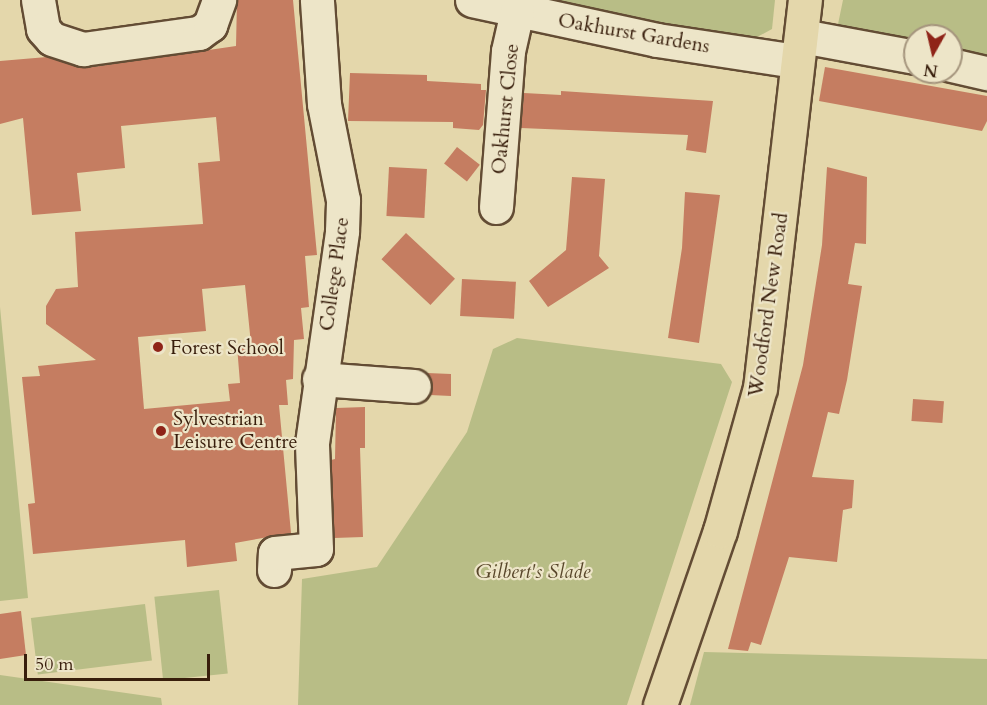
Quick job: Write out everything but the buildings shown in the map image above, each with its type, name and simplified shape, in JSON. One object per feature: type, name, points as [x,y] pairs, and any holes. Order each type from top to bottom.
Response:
[{"type":"main road","name":"Woodford New Road","points":[[660,705],[720,531],[760,388],[805,0]]},
{"type":"street","points":[[38,0],[43,29],[52,39],[83,49],[199,33],[210,25],[219,0]]},
{"type":"street","name":"College Place","points":[[274,570],[275,553],[316,549],[312,443],[343,200],[324,104],[317,0]]},
{"type":"street","name":"Oakhurst Gardens","points":[[472,0],[657,40],[903,56]]},
{"type":"street","name":"Oakhurst Close","points":[[496,207],[508,51],[517,11]]},
{"type":"street","points":[[963,68],[987,73]]},
{"type":"street","points":[[319,378],[414,386]]},
{"type":"green space","points":[[526,0],[775,0],[772,29],[750,41]]},
{"type":"green space","points":[[843,0],[987,0],[987,56],[963,51],[963,24],[903,24],[903,39],[837,29]]},
{"type":"green space","points":[[0,307],[28,598],[0,601]]},
{"type":"green space","name":"Gilbert's Slade","points":[[517,338],[721,364],[732,382],[627,705],[298,705],[302,579],[377,567],[467,432],[493,349]]},
{"type":"green space","points":[[219,590],[228,674],[163,680],[154,597]]},
{"type":"green space","points":[[145,604],[152,661],[38,675],[31,618]]},
{"type":"green space","points":[[704,652],[987,659],[987,705],[690,705]]},
{"type":"green space","points":[[0,675],[161,698],[162,705],[0,705]]},
{"type":"place","name":"Forest School","points":[[158,347]]},
{"type":"place","name":"Sylvestrian Leisure Centre","points":[[161,431]]}]
